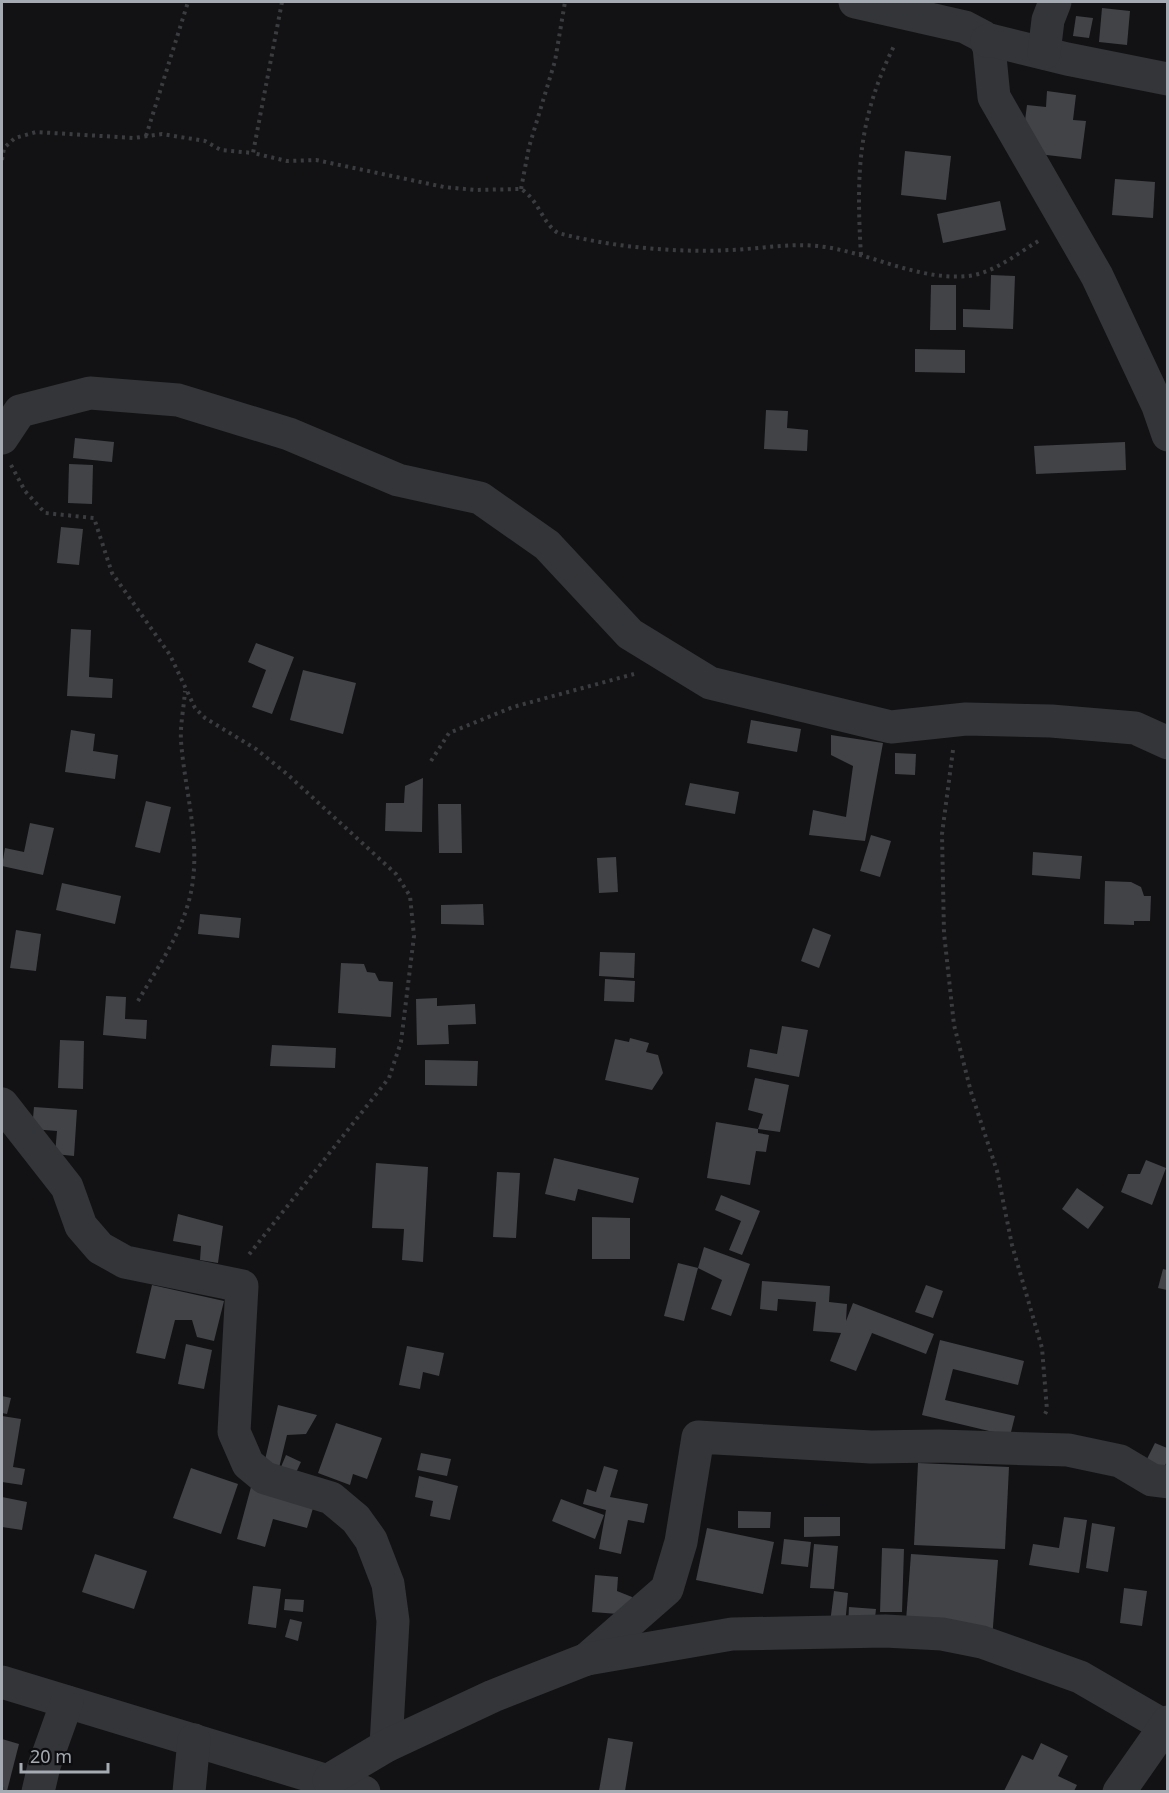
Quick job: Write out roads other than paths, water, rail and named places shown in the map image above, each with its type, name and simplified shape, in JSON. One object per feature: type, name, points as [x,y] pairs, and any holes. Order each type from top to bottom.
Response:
[{"type":"street","points":[[855,2],[965,27],[979,33],[987,41],[994,97],[1097,276],[1158,406],[1167,435]]},
{"type":"street","points":[[1044,54],[1048,20],[1055,2]]},
{"type":"street","points":[[987,41],[1167,79]]},
{"type":"street","points":[[4,448],[20,411],[90,393],[177,400],[290,434],[398,480],[480,498],[547,544],[630,633],[710,683],[891,728],[957,720],[1051,721],[1135,728],[1167,743]]},
{"type":"street","points":[[2,1104],[67,1187],[81,1226],[100,1248],[125,1262],[242,1287],[234,1432],[248,1464],[265,1478],[331,1498],[357,1519],[371,1540],[388,1584],[393,1621],[386,1746]]},
{"type":"street","points":[[587,1659],[667,1589],[681,1542],[698,1437],[871,1447],[1068,1450],[1120,1461],[1152,1480],[1167,1482]]},
{"type":"street","points":[[2,1682],[343,1787],[386,1746],[492,1696],[587,1659],[732,1634],[885,1631],[942,1634],[982,1642],[1080,1677],[1165,1723],[1119,1791]]},
{"type":"street","points":[[38,1791],[44,1766],[67,1702]]},
{"type":"street","points":[[189,1791],[194,1740]]}]
